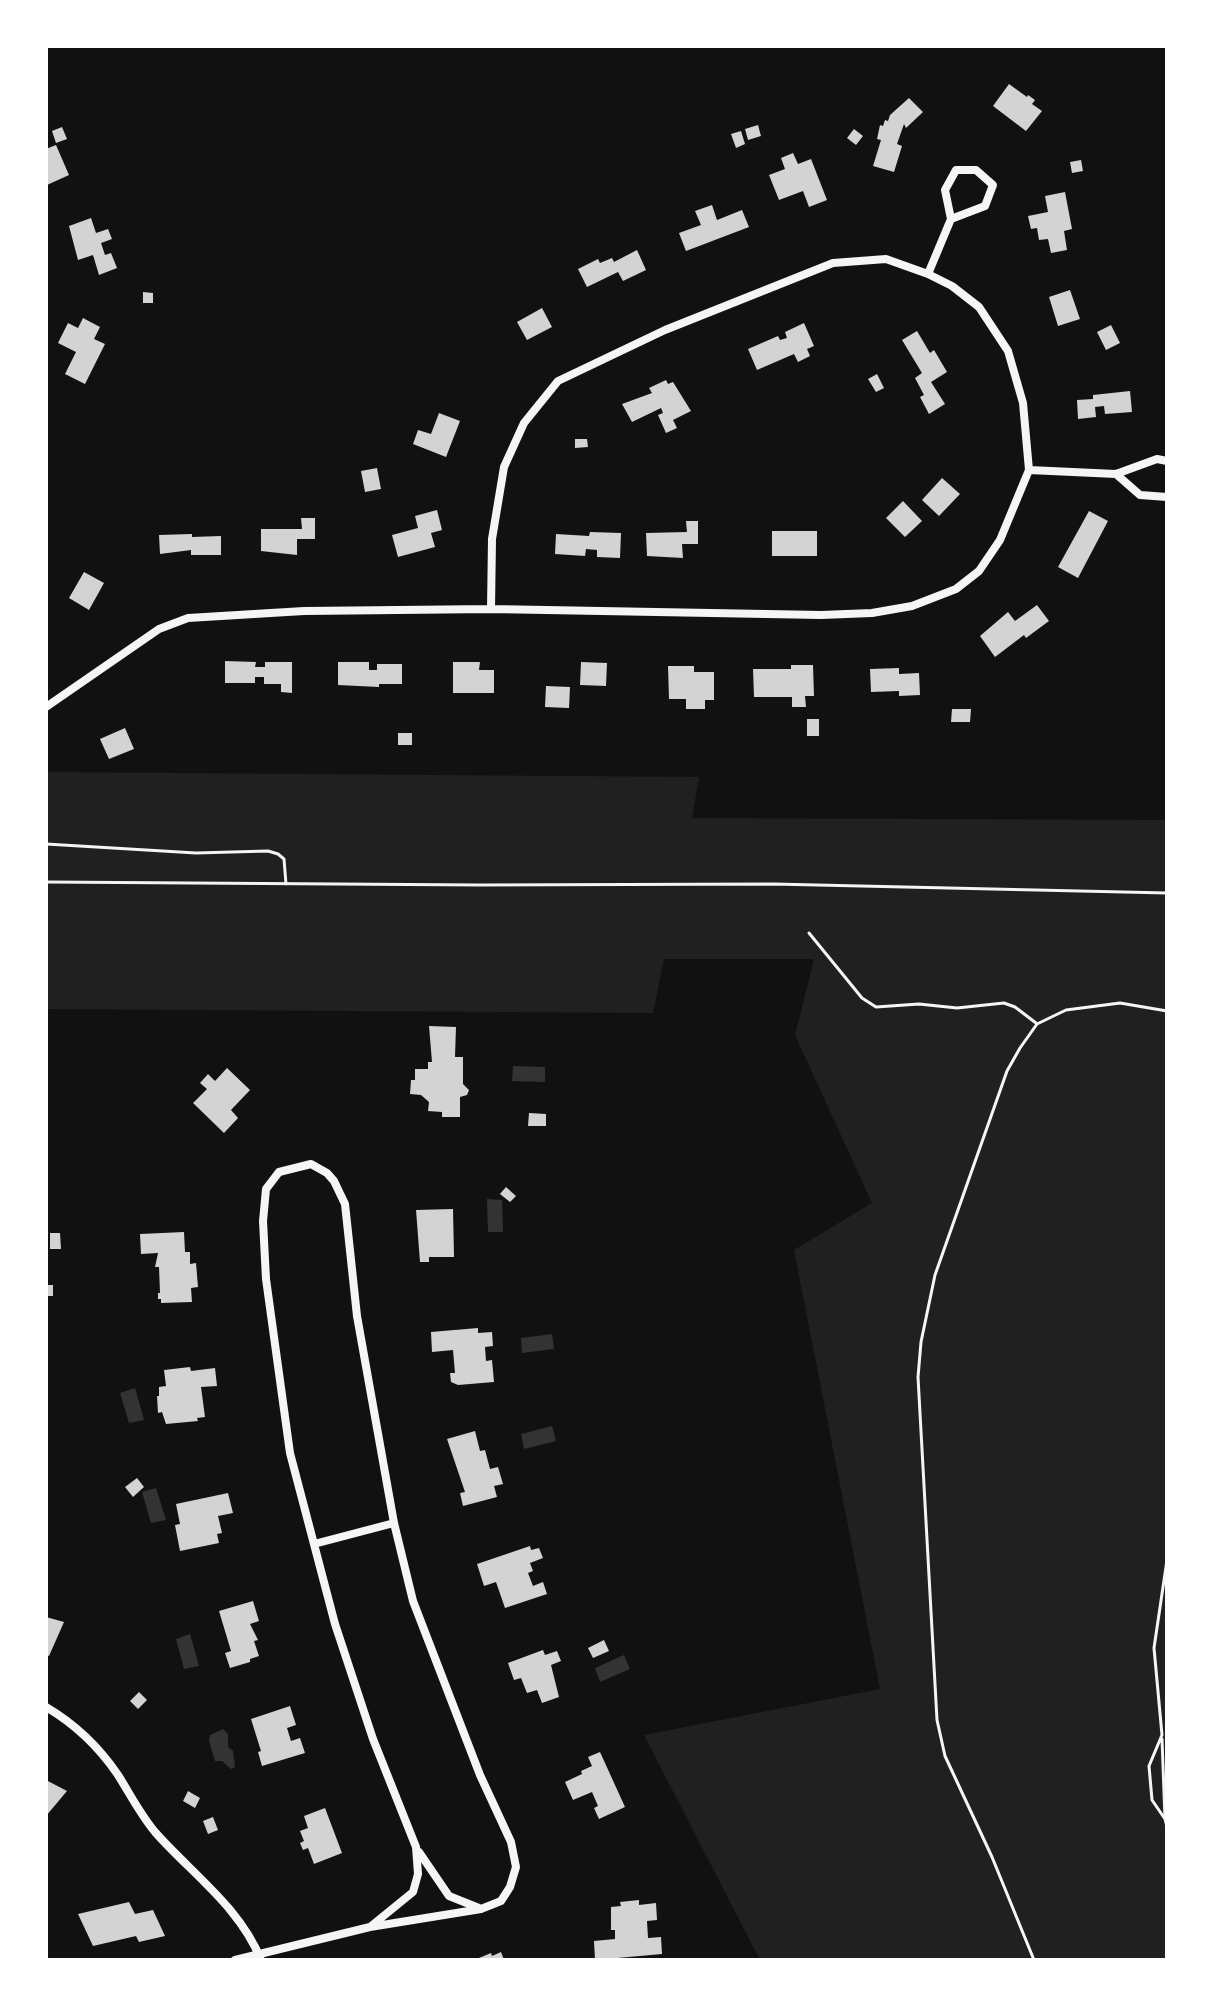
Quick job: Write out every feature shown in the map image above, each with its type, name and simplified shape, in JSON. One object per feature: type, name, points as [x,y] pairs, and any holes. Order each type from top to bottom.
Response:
[{"type":"street","points":[[928,274],[951,219],[945,190],[956,170],[976,170],[993,185],[985,206],[951,219]]},
{"type":"street","points":[[46,707],[159,629],[188,618],[304,611],[491,609],[821,615],[872,613],[912,606],[956,589],[979,571],[1000,540],[1029,470],[1023,403],[1008,351],[979,307],[952,286],[886,259],[833,263],[665,330],[558,381],[524,423],[504,467],[492,539],[491,609]]},
{"type":"street","points":[[1029,470],[1116,474],[1157,459],[1167,461]]},
{"type":"street","points":[[1116,474],[1140,495],[1167,497]]},
{"type":"street","points":[[235,1960],[370,1927],[481,1909],[501,1901],[510,1887],[516,1867],[511,1842],[480,1775],[413,1601],[394,1523],[357,1316],[345,1204],[334,1181],[311,1164],[279,1172],[266,1189],[263,1221],[266,1279],[290,1453],[335,1624],[373,1739],[416,1847],[449,1896],[481,1909]]},
{"type":"street","points":[[314,1544],[394,1523]]},
{"type":"street","points":[[46,1707],[72,1724],[95,1745],[140,1813],[225,1904],[260,1956]]},
{"type":"street","points":[[370,1927],[413,1892],[418,1874],[416,1847]]},
{"type":"path","points":[[46,844],[196,853],[268,851],[284,859],[286,884]]},
{"type":"path","points":[[46,882],[773,884],[1167,893]]},
{"type":"path","points":[[809,933],[862,998],[876,1007],[919,1004],[957,1008],[1004,1003],[1015,1007],[1037,1024]]},
{"type":"path","points":[[1034,1960],[992,1857],[945,1756],[937,1720],[918,1377],[927,1307],[944,1248],[1007,1071],[1037,1024],[1066,1010],[1120,1003],[1167,1011]]},
{"type":"path","points":[[1167,1560],[1154,1648],[1167,1827]]},
{"type":"path","points":[[1162,1735],[1149,1766],[1152,1800],[1165,1819]]},
{"type":"shaded area","points":[[46,772],[699,777],[692,818],[1167,820],[1167,1960],[760,1960],[644,1735],[880,1689],[794,1250],[872,1203],[795,1035],[814,959],[664,959],[653,1013],[46,1009]]},
{"type":"shaded area","points":[[513,1066],[545,1067],[545,1082],[512,1081]]},
{"type":"shaded area","points":[[487,1199],[502,1200],[503,1232],[488,1232]]},
{"type":"shaded area","points":[[552,1334],[554,1349],[522,1353],[521,1338]]},
{"type":"shaded area","points":[[135,1388],[144,1420],[129,1423],[120,1393]]},
{"type":"shaded area","points":[[552,1426],[556,1441],[524,1449],[521,1434]]},
{"type":"shaded area","points":[[156,1488],[166,1520],[151,1523],[142,1492]]},
{"type":"shaded area","points":[[190,1634],[199,1666],[184,1669],[176,1639]]},
{"type":"shaded area","points":[[624,1655],[630,1669],[600,1682],[595,1668]]},
{"type":"shaded area","points":[[223,1729],[228,1734],[228,1747],[233,1751],[235,1767],[231,1769],[222,1761],[215,1761],[209,1741],[210,1735]]},
{"type":"building","points":[[1009,84],[1035,100],[1032,104],[1042,111],[1026,131],[993,106]]},
{"type":"building","points":[[909,98],[923,112],[906,128],[904,124],[897,144],[902,146],[894,172],[873,166],[881,140],[877,139],[880,125],[883,126],[885,120],[888,121],[890,115]]},
{"type":"building","points":[[758,125],[761,136],[748,140],[745,129]]},
{"type":"building","points":[[62,127],[67,139],[56,143],[52,131]]},
{"type":"building","points":[[854,129],[863,136],[856,145],[847,138]]},
{"type":"building","points":[[741,131],[745,144],[736,148],[731,134]]},
{"type":"building","points":[[56,145],[69,175],[47,185],[46,149]]},
{"type":"building","points":[[793,153],[798,164],[811,159],[827,200],[809,207],[803,191],[779,200],[769,175],[785,169],[781,158]]},
{"type":"building","points":[[1081,160],[1083,171],[1072,173],[1070,162]]},
{"type":"building","points":[[1065,192],[1072,229],[1064,231],[1067,250],[1051,253],[1048,239],[1039,240],[1037,228],[1031,229],[1028,216],[1048,212],[1045,196]]},
{"type":"building","points":[[712,205],[717,220],[742,210],[749,227],[686,251],[679,233],[701,225],[695,211]]},
{"type":"building","points":[[91,218],[96,233],[108,229],[112,239],[101,243],[105,255],[111,253],[117,268],[99,275],[93,255],[78,260],[69,226]]},
{"type":"building","points":[[637,250],[646,270],[623,281],[618,272],[587,287],[578,269],[598,259],[600,263],[612,258],[614,262]]},
{"type":"building","points":[[1070,290],[1080,319],[1058,326],[1049,297]]},
{"type":"building","points":[[143,292],[153,293],[153,303],[143,303]]},
{"type":"building","points":[[542,308],[552,327],[527,340],[517,322]]},
{"type":"building","points":[[83,318],[100,327],[94,339],[105,344],[85,384],[65,374],[76,352],[58,343],[68,323],[78,328]]},
{"type":"building","points":[[804,323],[814,346],[807,349],[810,356],[798,362],[794,354],[757,370],[748,349],[778,336],[780,340],[787,338],[785,332]]},
{"type":"building","points":[[1111,325],[1120,343],[1106,350],[1097,332]]},
{"type":"building","points":[[917,331],[930,353],[934,350],[947,372],[931,382],[945,404],[929,414],[915,378],[922,373],[902,340]]},
{"type":"building","points":[[877,374],[884,388],[876,392],[868,379]]},
{"type":"building","points":[[666,380],[668,384],[673,382],[691,411],[673,420],[677,428],[666,433],[658,415],[663,413],[661,408],[632,422],[622,404],[652,393],[649,388]]},
{"type":"building","points":[[1130,391],[1132,412],[1105,414],[1104,406],[1095,407],[1096,417],[1078,419],[1077,400]]},
{"type":"building","points":[[439,413],[460,421],[446,457],[413,444],[418,430],[431,434]]},
{"type":"building","points":[[575,439],[587,439],[588,447],[575,448]]},
{"type":"building","points":[[377,468],[381,489],[365,492],[361,471]]},
{"type":"building","points":[[942,478],[960,494],[939,516],[922,500]]},
{"type":"building","points":[[903,501],[922,521],[905,537],[886,518]]},
{"type":"building","points":[[437,510],[442,530],[431,533],[435,547],[398,557],[392,535],[418,528],[415,516]]},
{"type":"building","points":[[1089,511],[1108,521],[1078,578],[1058,567]]},
{"type":"building","points":[[301,518],[315,518],[315,539],[297,539],[297,555],[261,551],[261,529],[302,529]]},
{"type":"building","points":[[686,521],[698,521],[698,544],[682,544],[683,558],[647,556],[646,533],[687,532]]},
{"type":"building","points":[[772,531],[817,531],[817,556],[772,556]]},
{"type":"building","points":[[590,532],[621,533],[620,558],[597,557],[597,550],[586,549],[585,556],[555,554],[556,534],[589,536]]},
{"type":"building","points":[[192,534],[192,537],[221,536],[221,555],[191,555],[191,550],[160,554],[159,535]]},
{"type":"building","points":[[84,572],[104,583],[89,610],[69,598]]},
{"type":"building","points":[[1037,605],[1049,621],[995,657],[980,636],[1008,612],[1015,621]]},
{"type":"building","points":[[225,661],[256,662],[255,667],[265,667],[265,662],[292,662],[292,693],[281,692],[281,684],[264,684],[264,677],[255,677],[255,683],[225,683]]},
{"type":"building","points":[[338,662],[369,662],[369,670],[377,670],[377,664],[402,664],[402,684],[379,684],[379,687],[338,685]]},
{"type":"building","points":[[453,662],[480,662],[479,670],[494,670],[494,693],[453,693]]},
{"type":"building","points":[[581,662],[607,663],[606,686],[580,685]]},
{"type":"building","points":[[791,665],[813,665],[814,696],[805,696],[806,707],[792,707],[792,697],[754,697],[753,669],[791,669]]},
{"type":"building","points":[[668,666],[694,666],[694,672],[714,672],[714,700],[705,700],[705,709],[686,709],[686,699],[669,699]]},
{"type":"building","points":[[899,668],[899,674],[919,673],[920,695],[899,696],[899,691],[871,692],[870,669]]},
{"type":"building","points":[[546,686],[570,687],[569,708],[545,707]]},
{"type":"building","points":[[952,709],[971,709],[970,722],[951,722]]},
{"type":"building","points":[[807,719],[819,719],[819,736],[807,736]]},
{"type":"building","points":[[125,728],[134,749],[109,759],[100,739]]},
{"type":"building","points":[[398,733],[412,733],[412,745],[398,745]]},
{"type":"building","points":[[429,1026],[456,1027],[455,1057],[463,1057],[463,1084],[469,1090],[467,1095],[460,1097],[460,1117],[442,1117],[442,1112],[428,1111],[429,1102],[421,1095],[410,1094],[415,1069],[428,1069],[428,1062],[432,1062]]},
{"type":"building","points":[[227,1068],[250,1090],[231,1110],[238,1118],[224,1133],[193,1103],[207,1089],[200,1083],[208,1074],[215,1081]]},
{"type":"building","points":[[529,1113],[546,1114],[546,1126],[528,1126]]},
{"type":"building","points":[[506,1187],[516,1196],[510,1202],[500,1194]]},
{"type":"building","points":[[453,1209],[454,1257],[429,1257],[429,1262],[420,1262],[416,1210]]},
{"type":"building","points":[[184,1232],[185,1252],[190,1252],[190,1264],[196,1263],[198,1287],[191,1288],[192,1302],[161,1303],[158,1299],[159,1267],[155,1267],[158,1253],[141,1254],[140,1234]]},
{"type":"building","points":[[50,1233],[60,1233],[61,1249],[50,1249]]},
{"type":"building","points":[[46,1285],[53,1285],[53,1296],[46,1296]]},
{"type":"building","points":[[478,1328],[478,1333],[492,1332],[493,1346],[485,1347],[486,1361],[492,1360],[494,1382],[458,1385],[451,1382],[450,1373],[455,1373],[453,1350],[432,1352],[431,1332]]},
{"type":"building","points":[[190,1367],[191,1371],[215,1368],[217,1386],[201,1387],[205,1417],[197,1418],[198,1421],[166,1424],[162,1412],[158,1413],[157,1396],[159,1387],[166,1386],[164,1370]]},
{"type":"building","points":[[475,1431],[480,1451],[485,1450],[490,1469],[498,1467],[503,1484],[494,1486],[497,1497],[463,1506],[460,1493],[465,1492],[447,1439]]},
{"type":"building","points":[[137,1478],[144,1487],[133,1497],[125,1487]]},
{"type":"building","points":[[228,1493],[233,1513],[218,1516],[222,1533],[217,1534],[219,1543],[180,1551],[175,1525],[180,1524],[176,1504]]},
{"type":"building","points":[[530,1546],[531,1550],[539,1548],[543,1558],[530,1563],[533,1571],[528,1573],[533,1586],[543,1582],[547,1594],[505,1608],[496,1582],[484,1586],[477,1564]]},
{"type":"building","points":[[253,1601],[259,1621],[250,1624],[258,1640],[254,1641],[259,1656],[230,1668],[225,1653],[231,1651],[219,1611]]},
{"type":"building","points":[[46,1617],[64,1622],[49,1656],[46,1655]]},
{"type":"building","points":[[604,1640],[609,1651],[593,1658],[588,1648]]},
{"type":"building","points":[[543,1650],[545,1655],[557,1651],[561,1661],[551,1665],[559,1697],[542,1703],[537,1690],[527,1693],[521,1678],[514,1680],[508,1663]]},
{"type":"building","points":[[139,1692],[147,1700],[138,1709],[130,1701]]},
{"type":"building","points":[[290,1706],[296,1725],[287,1728],[291,1741],[300,1738],[305,1753],[262,1766],[258,1752],[261,1751],[251,1719]]},
{"type":"building","points":[[600,1752],[625,1807],[599,1819],[592,1792],[573,1800],[565,1782],[592,1766],[588,1757]]},
{"type":"building","points":[[46,1780],[67,1791],[46,1816]]},
{"type":"building","points":[[188,1791],[200,1798],[195,1808],[183,1801]]},
{"type":"building","points":[[325,1808],[342,1853],[314,1864],[308,1848],[303,1850],[300,1843],[304,1841],[300,1831],[308,1828],[304,1816]]},
{"type":"building","points":[[213,1817],[218,1830],[208,1834],[203,1821]]},
{"type":"building","points":[[639,1900],[639,1905],[656,1903],[657,1920],[647,1921],[648,1938],[661,1937],[662,1954],[595,1960],[594,1941],[615,1939],[615,1930],[611,1930],[611,1907],[621,1906],[620,1902]]},
{"type":"building","points":[[129,1902],[135,1914],[153,1910],[165,1936],[139,1942],[136,1936],[93,1946],[78,1914]]},
{"type":"building","points":[[501,1952],[504,1960],[474,1960],[491,1953],[492,1956]]}]
